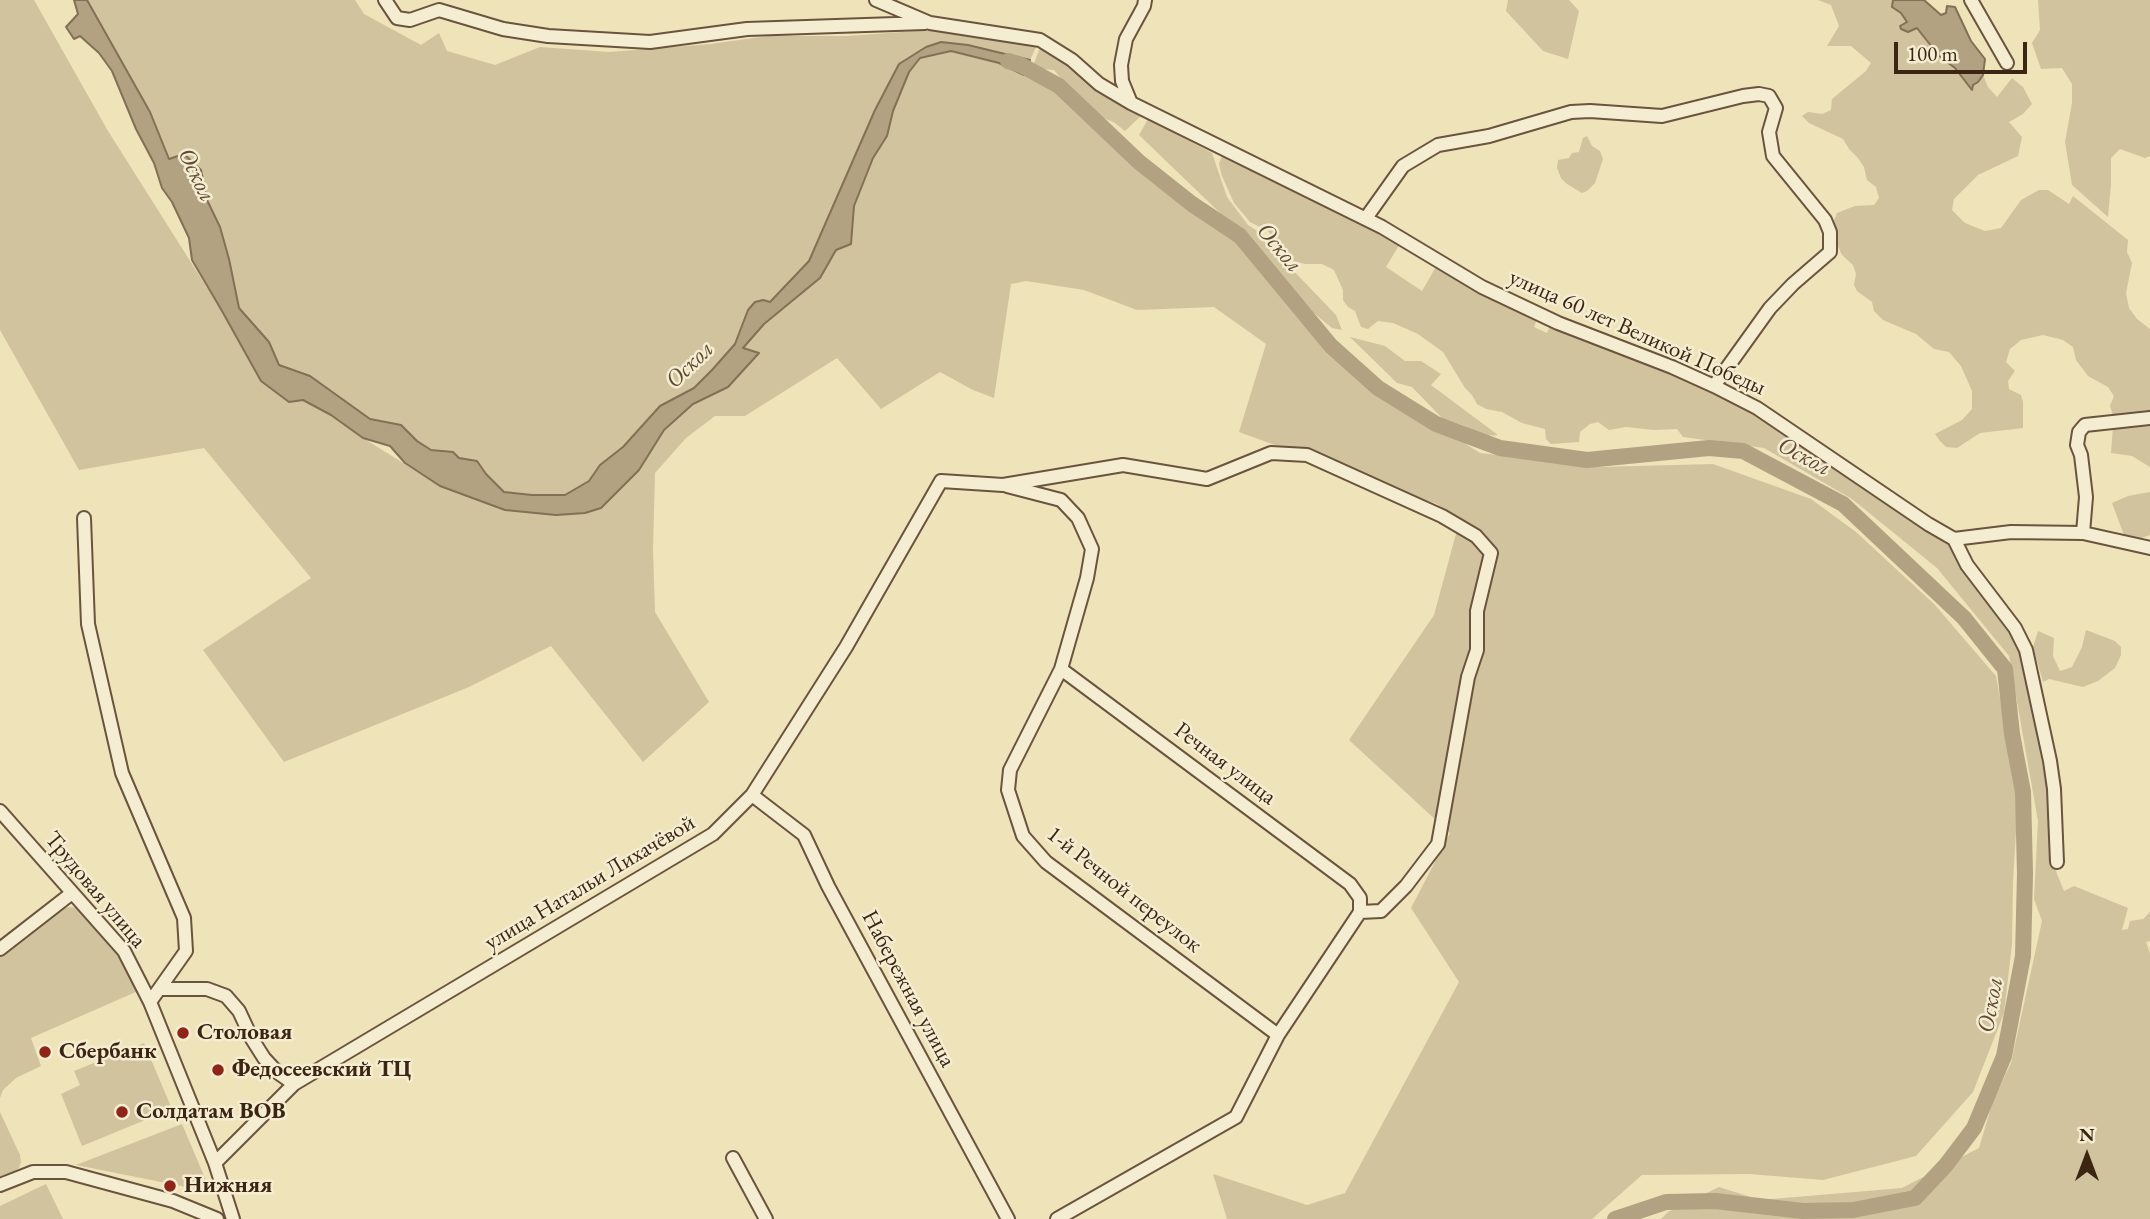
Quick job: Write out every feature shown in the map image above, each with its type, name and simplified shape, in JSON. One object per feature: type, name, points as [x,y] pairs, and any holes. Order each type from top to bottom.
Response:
[{"type":"street","points":[[385,0],[397,18],[410,20],[439,10],[503,29],[548,36],[650,42],[747,29],[930,23]]},
{"type":"street","points":[[1131,103],[1122,81],[1121,65],[1126,39],[1145,0]]},
{"type":"street","points":[[1971,0],[2007,64]]},
{"type":"street","points":[[876,25],[877,1]]},
{"type":"street","name":"улица 60 лет Великой Победы","points":[[877,1],[930,23],[1040,40],[1072,60],[1099,84],[1131,103],[1366,218],[1482,287],[1558,323],[1672,367],[1757,408],[1954,539]]},
{"type":"street","points":[[1366,218],[1403,166],[1438,145],[1489,136],[1571,112],[1662,117],[1743,96],[1769,96],[1776,108],[1769,132],[1773,156],[1825,220],[1830,232],[1830,252],[1770,308],[1714,386]]},
{"type":"street","points":[[2082,533],[2086,496],[2077,444],[2079,432],[2085,425],[2150,418]]},
{"type":"street","points":[[1003,485],[1123,465],[1207,479],[1271,453],[1307,455],[1441,516],[1476,536],[1490,553],[1477,611],[1477,650],[1468,677],[1438,844],[1406,886],[1381,911],[1360,912],[1278,1035],[1236,1118],[1057,1219]]},
{"type":"street","name":"улица Натальи Лихачёвой","points":[[215,1163],[294,1084],[713,834],[752,795],[846,648],[941,481],[1003,485]]},
{"type":"street","name":"1-й Речной переулок","points":[[1003,485],[1061,500],[1079,518],[1092,549],[1087,578],[1060,669],[1010,770],[1008,790],[1023,836],[1046,862],[1278,1035]]},
{"type":"street","points":[[84,518],[88,624],[122,773],[184,918],[186,951],[150,1002]]},
{"type":"street","points":[[2057,862],[2050,761],[2026,650],[2015,628],[1966,565],[1954,539],[2011,532],[2082,533],[2150,548]]},
{"type":"street","name":"Речная улица","points":[[1060,669],[1350,884],[1360,898],[1360,912]]},
{"type":"street","name":"Набережная улица","points":[[752,795],[804,835],[828,886],[1009,1219]]},
{"type":"street","name":"Трудовая улица","points":[[0,811],[124,951],[150,1002],[215,1163],[233,1219]]},
{"type":"street","points":[[0,949],[72,893]]},
{"type":"street","points":[[160,989],[206,989],[226,996],[239,1011],[264,1058],[294,1084]]},
{"type":"street","points":[[733,1158],[766,1219]]},
{"type":"street","points":[[0,1185],[33,1172],[66,1172],[173,1201],[217,1219]]},
{"type":"shaded area","points":[[0,0],[34,0],[108,131],[271,389],[303,400],[331,415],[440,486],[556,515],[639,470],[664,430],[693,404],[728,387],[759,354],[742,348],[764,324],[820,278],[836,250],[851,244],[854,206],[873,158],[887,136],[893,111],[909,72],[920,58],[951,51],[999,63],[1024,75],[1059,86],[1139,162],[1192,204],[1240,236],[1331,346],[1378,388],[1480,453],[1600,467],[1713,464],[1811,499],[1856,532],[1934,604],[1996,676],[2018,798],[2012,944],[2004,1013],[1973,1092],[1916,1156],[1823,1180],[1749,1174],[1642,1175],[1592,1219],[1227,1219],[1213,1174],[1307,1205],[1345,1193],[1459,982],[1411,908],[1450,833],[1349,740],[1434,615],[1460,519],[1437,504],[1239,432],[1266,344],[1214,307],[1137,310],[1084,290],[1026,281],[1011,284],[994,398],[940,372],[881,409],[837,358],[745,416],[715,416],[686,438],[655,473],[655,612],[709,702],[643,762],[551,646],[469,687],[284,762],[203,650],[311,578],[204,448],[79,470],[0,330]]},
{"type":"shaded area","points":[[87,0],[355,0],[364,14],[421,45],[439,33],[447,51],[495,65],[540,47],[609,52],[711,44],[767,36],[848,36],[956,28],[1038,43],[1030,60],[968,45],[941,42],[899,64],[875,110],[809,261],[770,303],[763,300],[755,302],[748,310],[735,344],[712,370],[694,388],[660,406],[623,447],[600,465],[589,481],[565,495],[532,495],[504,492],[477,461],[459,458],[453,452],[431,450],[401,425],[370,419],[310,376],[279,365],[269,342],[239,308],[229,259],[220,227],[207,200],[201,170],[169,159],[150,112]]},
{"type":"shaded area","points":[[1508,0],[1569,0],[1579,11],[1568,59],[1543,51],[1506,11]]},
{"type":"shaded area","points":[[1818,0],[1893,0],[1892,7],[1917,28],[1971,89],[1983,75],[1988,87],[1997,97],[2012,78],[2023,87],[2032,104],[2023,114],[2009,122],[2022,137],[2018,156],[1978,175],[1954,199],[1952,210],[1965,223],[1985,231],[2001,228],[2021,200],[2039,190],[2048,190],[2069,204],[2073,196],[2128,240],[2127,252],[2132,263],[2126,293],[2129,308],[2137,319],[2150,329],[2150,411],[2114,418],[2110,406],[2114,396],[2108,387],[2088,376],[2076,360],[2073,347],[2063,340],[2043,335],[2021,340],[2010,349],[2006,362],[2015,371],[2008,381],[2009,389],[2021,395],[2023,402],[2023,428],[1980,433],[1957,448],[1946,447],[1940,441],[1935,434],[1962,420],[1972,409],[1972,391],[1961,366],[1949,352],[1934,349],[1916,334],[1883,320],[1874,311],[1872,302],[1857,291],[1853,265],[1842,255],[1836,242],[1833,223],[1837,213],[1855,206],[1874,205],[1879,198],[1876,187],[1867,180],[1864,167],[1843,139],[1809,123],[1802,116],[1808,112],[1822,114],[1831,110],[1832,99],[1866,71],[1871,63],[1851,46],[1827,46],[1839,26],[1831,5]]},
{"type":"shaded area","points":[[2038,0],[2150,0],[2150,156],[2145,158],[2120,149],[2111,158],[2108,217],[2072,185],[2065,142],[2072,103],[2072,84],[2062,68],[2041,69],[2032,43],[2040,30]]},
{"type":"shaded area","points":[[1042,43],[1143,114],[1125,131],[1115,123],[1086,110],[1054,70],[1032,68]]},
{"type":"shaded area","points":[[1148,119],[1212,153],[1227,197],[1248,225],[1271,240],[1287,264],[1336,315],[1342,330],[1332,328],[1303,304],[1244,236],[1139,135]]},
{"type":"shaded area","points":[[1587,136],[1592,146],[1600,151],[1603,159],[1595,183],[1582,193],[1561,178],[1557,168],[1558,160],[1579,152],[1583,138]]},
{"type":"shaded area","points":[[1222,156],[1401,242],[1386,267],[1422,291],[1437,265],[1511,308],[1537,319],[1534,327],[1547,333],[1551,324],[1739,404],[1949,545],[2007,623],[2026,669],[2047,792],[2050,844],[2064,891],[2074,886],[2128,908],[2122,930],[2128,929],[2130,921],[2143,919],[2150,912],[2150,941],[2146,942],[2150,953],[2150,1219],[1661,1219],[1668,1212],[1719,1187],[1760,1200],[1902,1188],[1979,1148],[1993,1101],[2011,1063],[2042,921],[2034,899],[2038,821],[2009,656],[1937,568],[1852,499],[1764,448],[1683,437],[1677,429],[1626,427],[1609,430],[1598,422],[1590,424],[1580,432],[1579,442],[1551,444],[1546,439],[1545,429],[1522,423],[1502,412],[1477,404],[1443,352],[1418,334],[1393,323],[1378,321],[1368,329],[1361,327],[1355,311],[1343,300],[1343,290],[1334,270],[1322,264],[1305,264],[1290,260],[1268,231],[1250,222],[1234,203],[1222,176],[1219,164]]},
{"type":"shaded area","points":[[1350,337],[1385,346],[1405,361],[1421,361],[1441,374],[1431,385],[1498,435],[1481,436],[1465,426],[1442,418],[1412,387],[1397,383]]},
{"type":"shaded area","points":[[2150,422],[2150,467],[2132,456],[2111,453],[2113,426]]},
{"type":"shaded area","points":[[2150,492],[2150,535],[2127,543],[2112,503],[2128,496]]},
{"type":"shaded area","points":[[2086,630],[2115,641],[2121,647],[2121,655],[2115,668],[2098,681],[2083,687],[2049,679],[2043,682],[2033,647],[2038,631],[2054,638],[2053,656],[2060,671],[2072,667],[2082,647]]},
{"type":"shaded area","points":[[70,907],[78,908],[121,955],[138,991],[31,1038],[41,1066],[16,1078],[3,1090],[0,1098],[0,956],[50,916]]},
{"type":"shaded area","points":[[144,1043],[172,1109],[82,1146],[61,1094],[80,1085],[74,1071]]},
{"type":"shaded area","points":[[0,1112],[21,1162],[14,1172],[0,1178]]},
{"type":"shaded area","points":[[182,1124],[211,1192],[76,1165]]},
{"type":"shaded area","points":[[46,1184],[63,1219],[0,1219],[0,1206]]},
{"type":"water","points":[[74,0],[87,0],[150,112],[169,159],[184,154],[201,170],[207,200],[220,227],[229,259],[239,308],[269,342],[279,365],[310,376],[370,419],[401,425],[431,450],[453,452],[459,458],[477,461],[504,492],[532,495],[565,495],[589,481],[600,465],[623,447],[660,406],[694,388],[712,370],[735,344],[748,310],[755,302],[770,302],[809,261],[875,110],[899,64],[926,47],[941,42],[968,45],[1030,60],[1024,75],[999,63],[951,51],[920,58],[909,72],[893,111],[887,136],[873,158],[854,206],[851,244],[836,250],[820,278],[764,324],[743,348],[759,353],[728,387],[693,404],[664,430],[639,470],[601,508],[585,513],[556,515],[505,510],[440,486],[405,463],[390,446],[363,438],[331,415],[303,400],[289,402],[261,381],[192,260],[189,238],[172,202],[162,188],[154,163],[136,129],[112,71],[99,53],[80,36],[74,39],[66,27],[78,14]]},
{"type":"water","points":[[1893,0],[1924,0],[1941,15],[1946,13],[1947,6],[1955,7],[1971,41],[1985,59],[1983,75],[1973,85],[1972,90],[1955,68],[1939,56],[1917,28],[1908,32],[1901,29],[1900,26],[1907,22],[1901,13],[1892,7]]},
{"type":"waterway","name":"Оскол","points":[[1008,61],[1021,65],[1059,86],[1139,162],[1192,204],[1240,236],[1331,346],[1378,388],[1436,424],[1500,448],[1587,460],[1709,448],[1743,451],[1843,504],[1964,618],[2005,669],[2012,734],[2023,792],[2023,956],[2004,1056],[1974,1128],[1946,1165],[1915,1198],[1853,1210],[1803,1211],[1715,1201],[1666,1202],[1615,1219]]},
{"type":"place","name":"Столовая","points":[[183,1033]]},
{"type":"place","name":"Сбербанк","points":[[45,1052]]},
{"type":"place","name":"Федосеевский ТЦ","points":[[218,1070]]},
{"type":"place","name":"Солдатам ВОВ","points":[[122,1112]]},
{"type":"place","name":"Нижняя","points":[[170,1186]]}]
